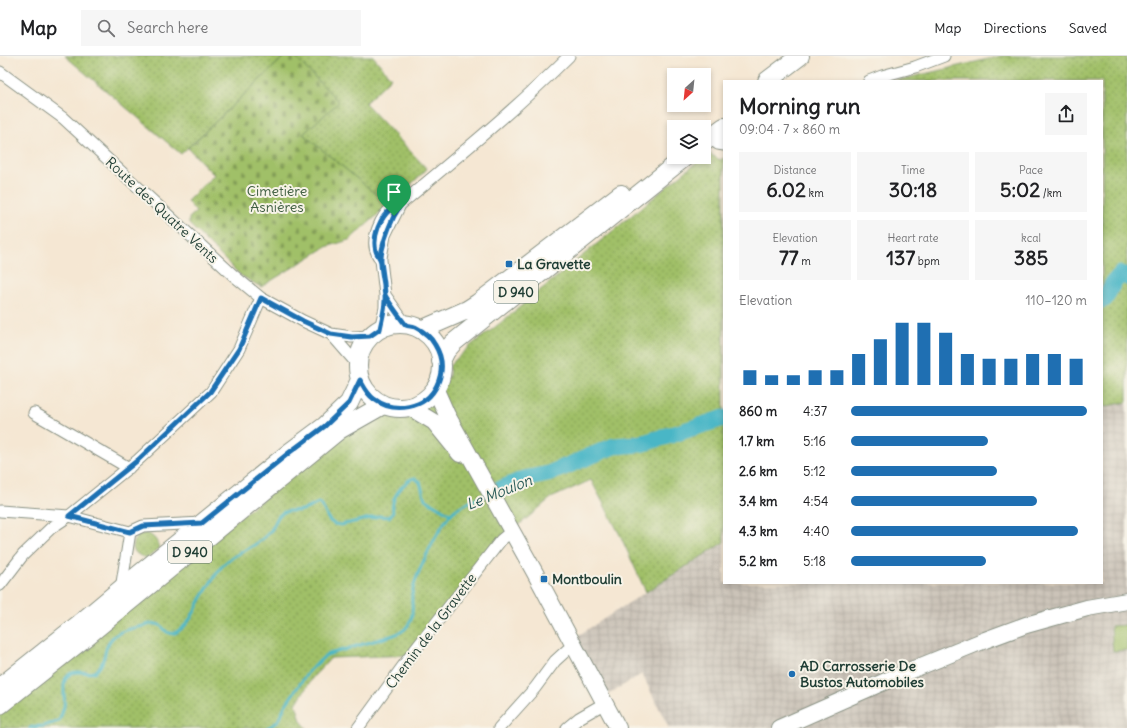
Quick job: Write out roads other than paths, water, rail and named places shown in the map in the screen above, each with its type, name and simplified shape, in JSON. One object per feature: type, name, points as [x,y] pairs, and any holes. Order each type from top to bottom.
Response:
[{"type":"main road","points":[[768,80],[800,56]]},
{"type":"main road","points":[[783,80],[814,56]]},
{"type":"main road","points":[[711,135],[723,116]]},
{"type":"main road","points":[[711,137],[723,128]]},
{"type":"main road","name":"D 940","points":[[414,328],[467,310],[478,303],[667,158]]},
{"type":"main road","name":"D 940","points":[[441,361],[446,351],[453,343],[676,164]]},
{"type":"main road","points":[[397,324],[414,328],[429,336],[435,344],[441,361],[440,378],[435,388],[420,403],[409,407],[396,408],[384,405],[374,399],[365,390],[359,372],[359,355],[364,345],[375,333],[388,326],[397,324]]},
{"type":"main road","name":"D 940","points":[[0,687],[290,452],[325,426],[349,403],[359,372]]},
{"type":"main road","points":[[435,388],[479,478],[602,705],[609,728]]},
{"type":"main road","name":"D 940","points":[[0,706],[334,434],[384,405]]},
{"type":"main road","points":[[409,407],[434,422],[479,478]]},
{"type":"main road","points":[[495,506],[507,535],[567,650],[618,728]]},
{"type":"main road","points":[[779,728],[904,673],[1026,625],[1087,608],[1127,601]]},
{"type":"street","points":[[331,334],[352,337],[375,333],[385,308],[385,295],[380,258],[380,239],[379,234],[373,234],[386,214],[401,204],[498,122],[569,56]]},
{"type":"street","points":[[872,80],[915,67],[944,56]]},
{"type":"street","name":"Route des Quatre Vents","points":[[0,72],[63,118],[233,275],[261,298],[303,321],[331,334]]},
{"type":"street","points":[[380,258],[385,235],[401,204]]},
{"type":"street","points":[[385,295],[414,328]]},
{"type":"street","points":[[0,585],[23,555],[51,528],[69,516],[129,468],[210,392],[239,349],[261,298]]},
{"type":"street","points":[[331,334],[359,372]]},
{"type":"street","points":[[34,413],[129,468]]},
{"type":"street","points":[[0,511],[69,516],[130,532],[143,526],[202,523]]},
{"type":"street","points":[[121,589],[130,532]]},
{"type":"street","name":"Chemin de la Gravette","points":[[358,728],[416,649],[501,540],[507,535]]},
{"type":"street","points":[[499,728],[535,688],[555,661],[567,650]]},
{"type":"street","points":[[567,728],[579,718],[602,705]]},
{"type":"waterway","name":"Le Moulon","points":[[1103,300],[1105,299],[1113,283],[1121,274],[1127,277]]},
{"type":"waterway","name":"Le Moulon","points":[[498,490],[524,479],[548,474],[614,446],[640,444],[723,418]]},
{"type":"waterway","points":[[30,728],[59,721],[64,706],[64,683],[68,675],[75,672],[89,673],[98,669],[102,663],[108,644],[118,633],[152,624],[158,624],[165,631],[173,634],[183,627],[193,615],[211,582],[223,565],[227,561],[252,547],[264,537],[272,529],[278,517],[283,512],[304,510],[318,503],[321,504],[329,520],[334,524],[341,525],[379,516],[389,517],[392,513],[394,500],[398,492],[408,481],[415,478],[420,482],[425,499],[450,514]]},
{"type":"waterway","name":"Le Moulon","points":[[268,728],[278,721],[285,706],[308,672],[326,655],[394,635],[403,631],[407,627],[412,616],[412,594],[417,576],[440,530],[454,511],[467,503],[486,495]]},
{"type":"place","name":"La Gravette","points":[[509,264]]},
{"type":"place","name":"Montboulin","points":[[544,579]]},
{"type":"place","name":"AD Carrosserie De Bustos Automobiles","points":[[792,674]]},
{"type":"park label","name":"Cimetière Asnières","points":[[277,200]]}]
